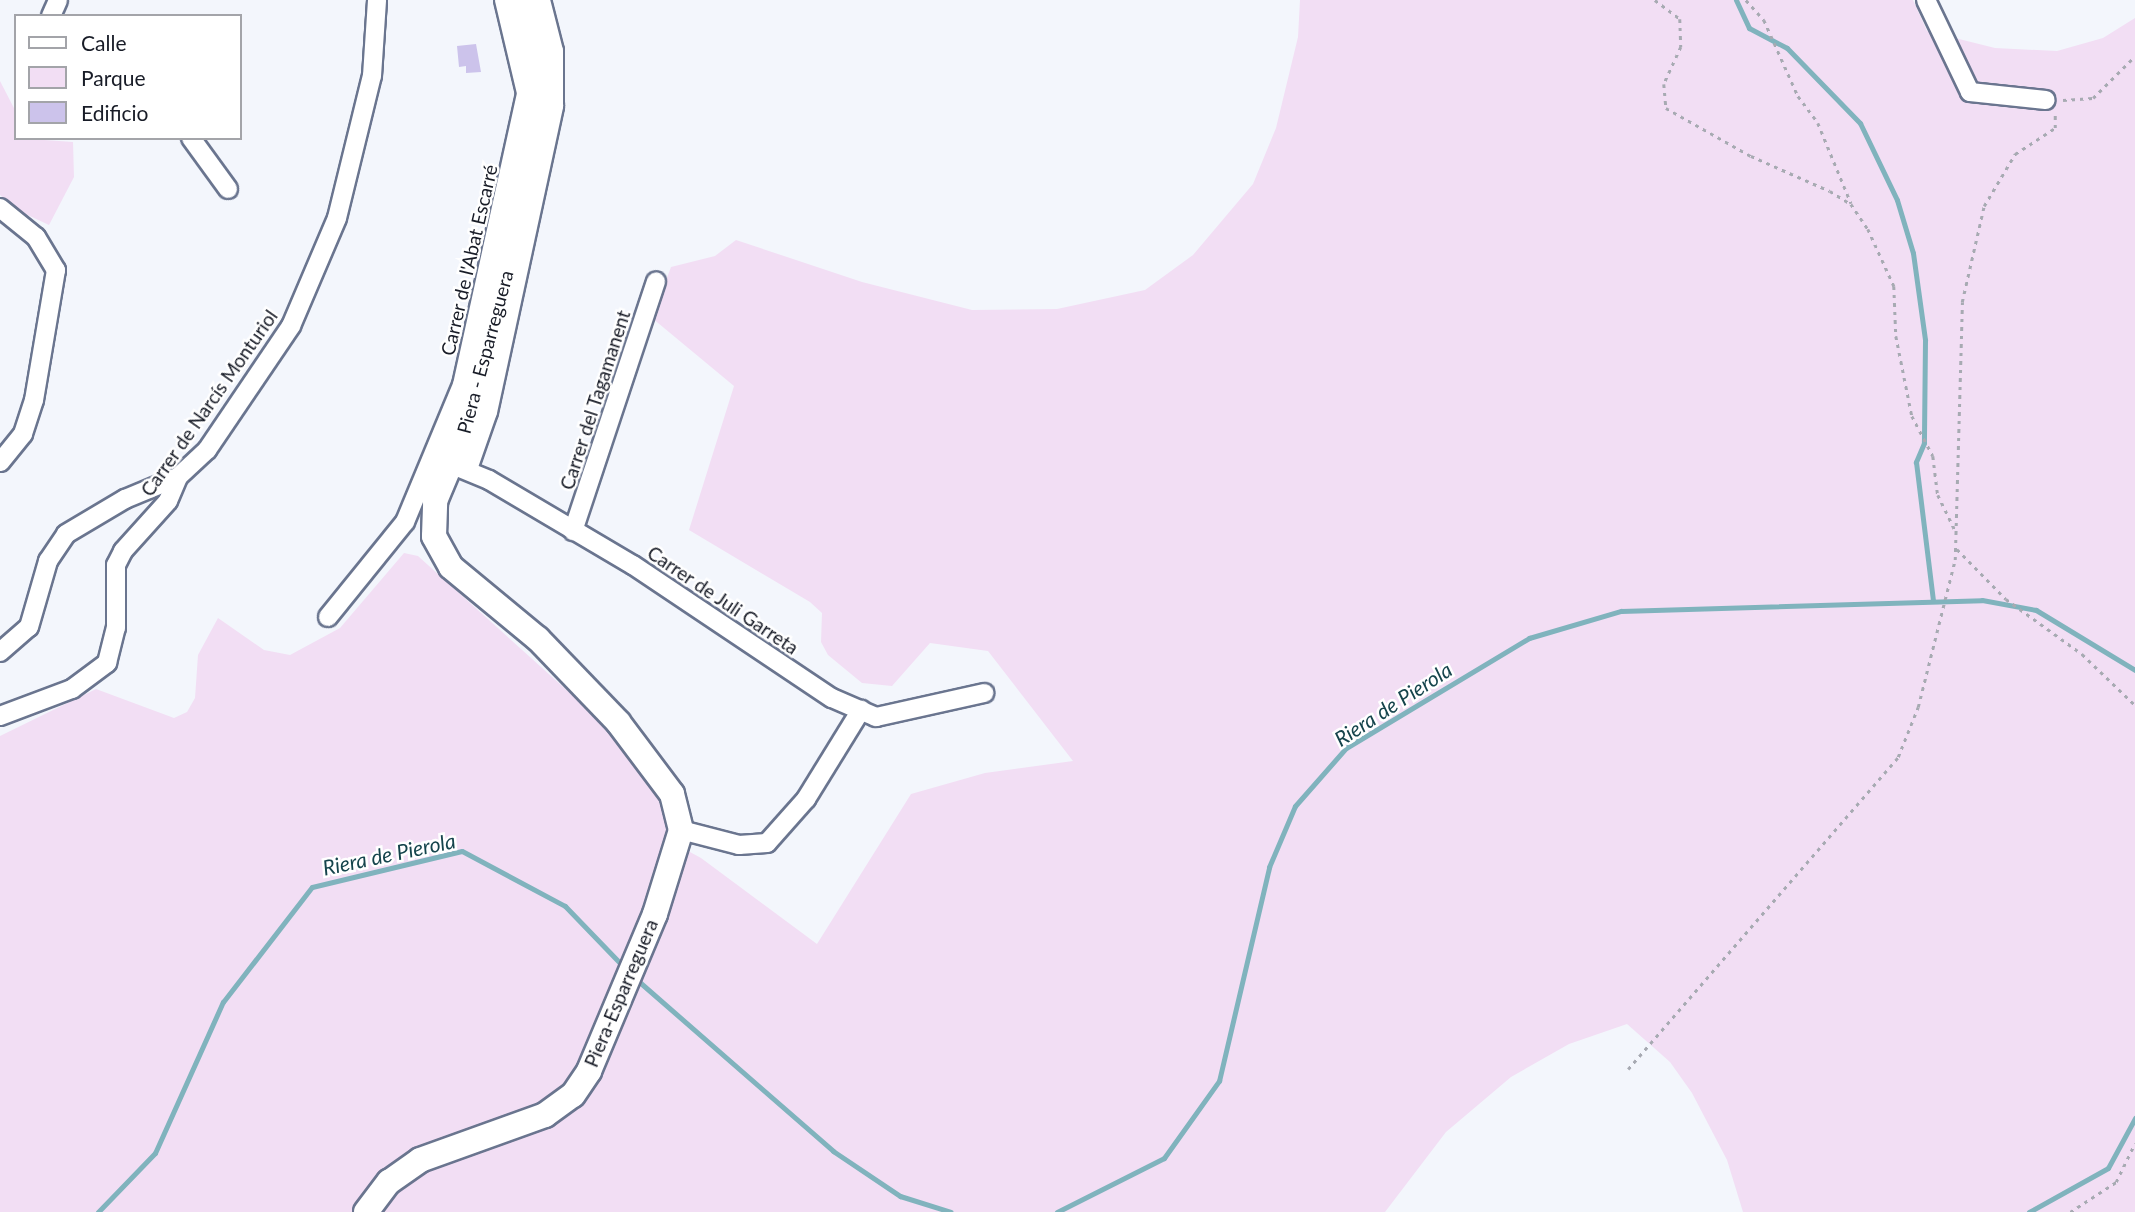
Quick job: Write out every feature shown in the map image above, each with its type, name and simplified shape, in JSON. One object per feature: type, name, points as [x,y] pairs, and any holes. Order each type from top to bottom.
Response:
[{"type":"main road","name":"Piera - Esparreguera","points":[[432,517],[459,467],[539,125],[541,78],[523,0]]},
{"type":"main road","points":[[432,517],[437,544],[451,567],[585,684],[657,768],[679,810],[681,830]]},
{"type":"main road","name":"Piera-Esparreguera","points":[[366,1212],[389,1182],[420,1160],[545,1115],[582,1083],[675,857],[681,830]]},
{"type":"street","name":"Carrer de Narcís Monturiol","points":[[0,716],[72,689],[107,663],[116,628],[116,565],[168,501],[178,477],[206,450],[291,326],[337,218],[372,76],[377,0]]},
{"type":"street","name":"Carrer de l'Abat Escarré","points":[[328,617],[404,522],[462,385],[526,93],[504,0]]},
{"type":"street","points":[[459,467],[488,412],[554,106],[554,51],[541,0]]},
{"type":"street","points":[[1926,0],[1970,92],[2046,100]]},
{"type":"street","points":[[192,140],[228,189]]},
{"type":"street","points":[[0,208],[36,237],[56,270],[34,401],[6,443],[0,462]]},
{"type":"street","name":"Carrer del Tagamanent","points":[[573,531],[656,281]]},
{"type":"street","name":"Carrer de Juli Garreta","points":[[459,467],[573,531],[832,698],[876,717],[984,693]]},
{"type":"street","points":[[0,652],[29,627],[48,561],[66,534],[125,499],[178,477]]},
{"type":"street","points":[[404,522],[432,517]]},
{"type":"street","points":[[681,830],[739,845],[767,843],[806,799],[861,710]]},
{"type":"path","points":[[1655,0],[1681,19],[1681,47],[1664,84],[1666,108],[1851,204]]},
{"type":"path","points":[[1745,0],[1764,20],[1798,96],[1818,123],[1851,204],[1894,286],[1896,336],[1912,416],[1933,456],[1938,495],[1958,535]]},
{"type":"path","points":[[2046,100],[2093,98],[2135,56]]},
{"type":"path","points":[[1628,1069],[1898,757],[1918,706],[1957,549],[1956,381],[1962,302],[1984,206],[2015,154],[2055,128],[2055,114],[2046,100]]},
{"type":"path","points":[[1957,549],[2006,598],[2081,654],[2135,705]]},
{"type":"path","points":[[2070,1212],[2116,1182],[2135,1143]]},
{"type":"green space","points":[[1300,0],[1913,0],[1927,31],[1995,48],[2057,51],[2103,38],[2135,18],[2135,1212],[1743,1212],[1727,1160],[1692,1093],[1670,1062],[1627,1024],[1569,1044],[1511,1077],[1446,1132],[1385,1212],[0,1212],[0,736],[96,689],[174,718],[187,712],[195,698],[198,655],[218,618],[264,650],[290,655],[340,628],[404,553],[418,556],[601,721],[670,804],[666,839],[701,858],[817,944],[911,794],[985,773],[1073,761],[988,651],[930,643],[892,686],[862,683],[828,655],[821,642],[822,613],[810,602],[689,530],[734,386],[652,318],[671,267],[715,256],[736,240],[862,282],[972,310],[1057,309],[1145,290],[1193,255],[1253,184],[1276,128],[1298,37]]},
{"type":"green space","points":[[0,81],[14,108],[14,140],[73,142],[74,177],[49,225],[15,209],[0,195]]},
{"type":"building","points":[[476,44],[481,72],[466,73],[466,66],[459,67],[457,46]]},
{"type":"waterway","points":[[1736,0],[1749,28],[1787,48],[1860,123],[1897,200],[1913,253],[1925,340],[1924,443],[1916,462],[1933,600]]},
{"type":"waterway","name":"Riera de Pierola","points":[[1057,1212],[1164,1158],[1219,1081],[1269,867],[1295,806],[1346,748],[1529,638],[1621,611],[1982,600],[2036,610],[2135,670]]},
{"type":"waterway","name":"Riera de Pierola","points":[[98,1212],[155,1153],[223,1002],[312,887],[462,851],[565,906],[624,967]]},
{"type":"waterway","name":"Riera de Pierola","points":[[636,979],[833,1151],[900,1196],[951,1212]]},
{"type":"waterway","points":[[2029,1212],[2108,1168],[2135,1118]]}]
